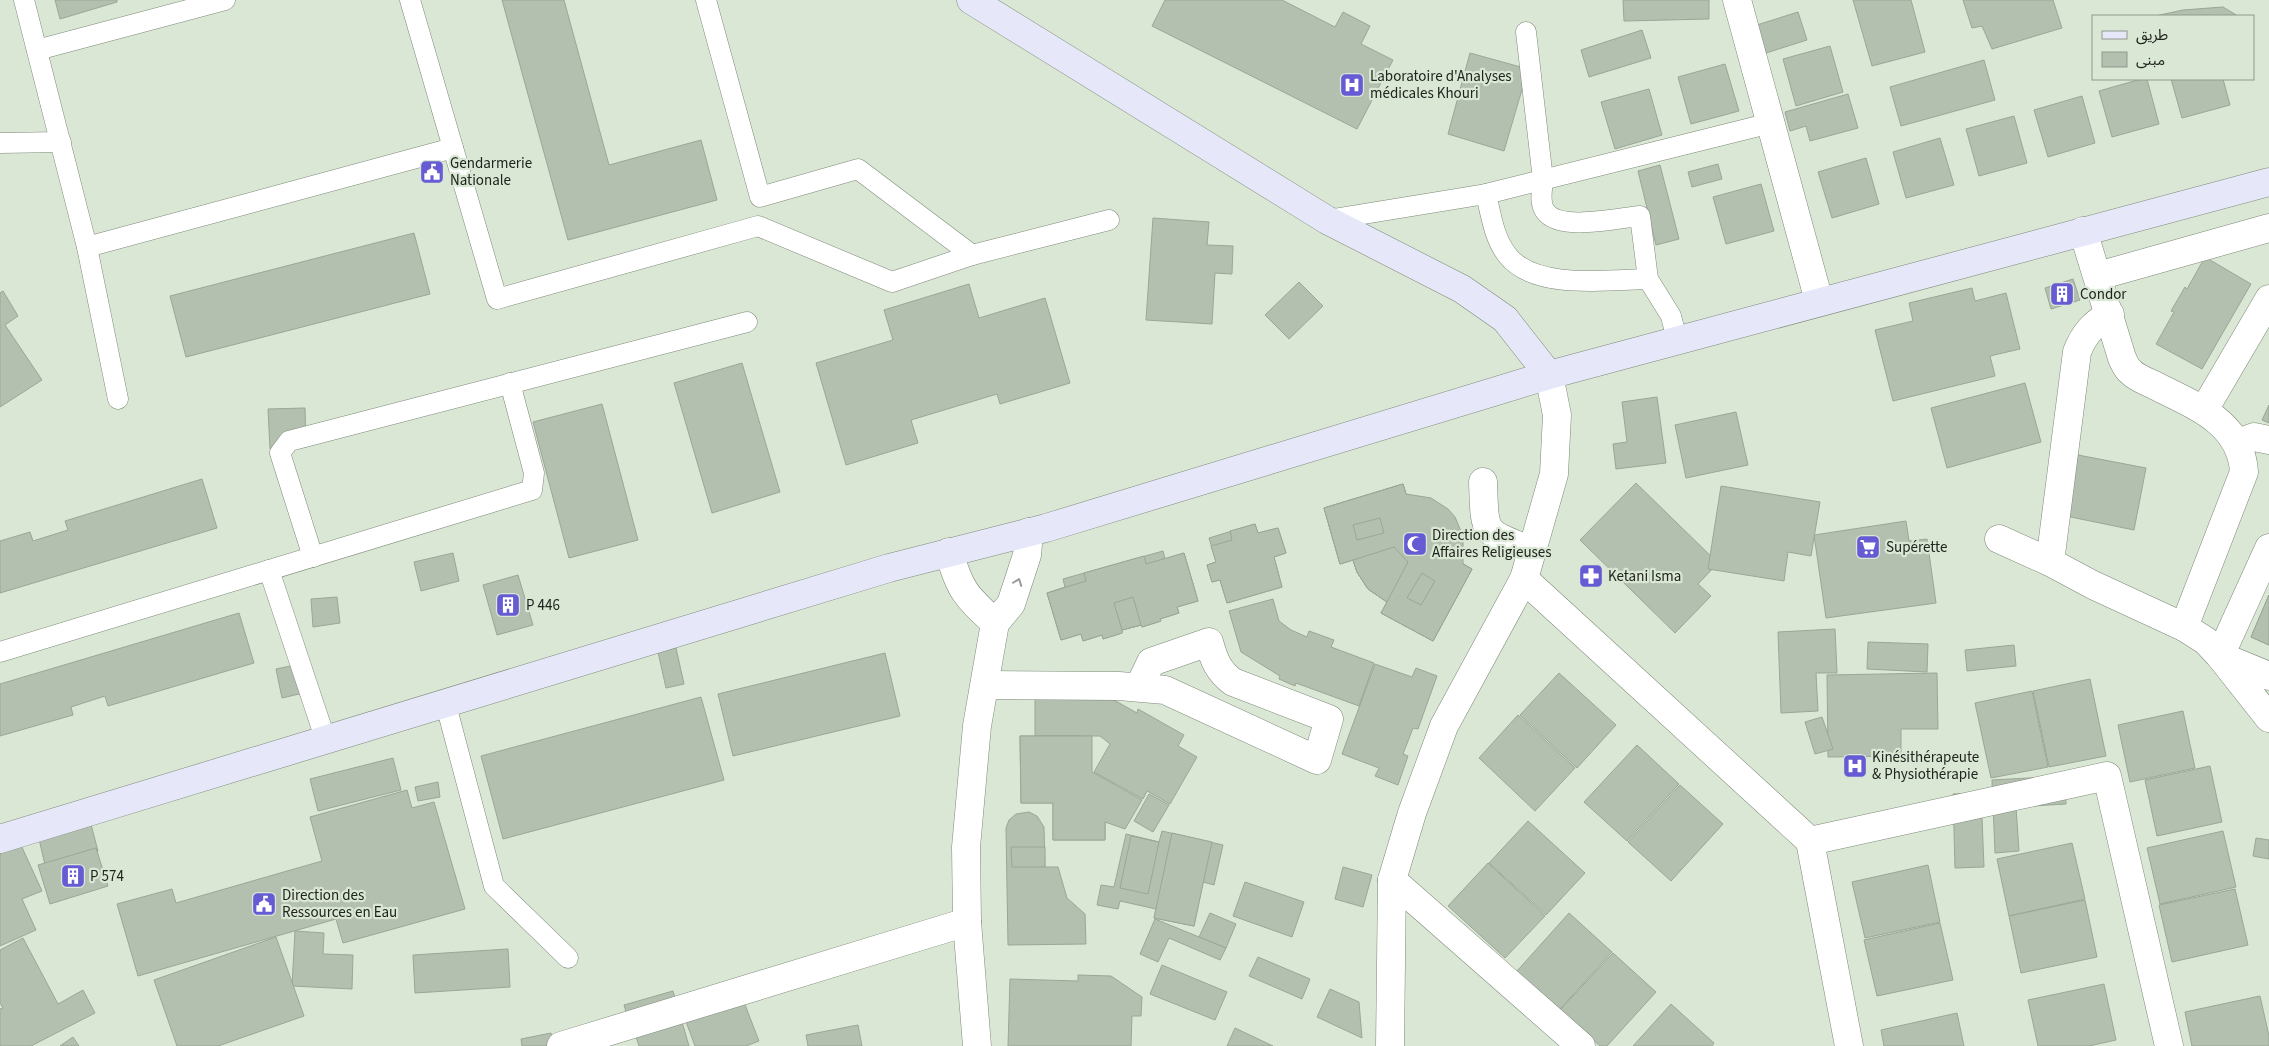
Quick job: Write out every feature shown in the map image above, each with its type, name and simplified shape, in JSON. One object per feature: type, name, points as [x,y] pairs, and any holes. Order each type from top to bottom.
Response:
[{"type":"main road","points":[[970,0],[1327,220],[1462,289],[1505,319],[1549,375]]},
{"type":"main road","points":[[0,839],[446,705],[617,650],[949,552],[1029,532],[1549,375],[2269,182]]},
{"type":"street","points":[[1737,0],[1819,302]]},
{"type":"street","points":[[2098,276],[2269,228]]},
{"type":"street","points":[[2083,231],[2122,358],[2129,371],[2204,410],[2225,428],[2238,443],[2243,457],[2244,472],[2184,626]]},
{"type":"street","points":[[2204,410],[2269,299]]},
{"type":"street","points":[[2050,562],[2076,352],[2084,336],[2095,322],[2110,314]]},
{"type":"street","points":[[1390,1046],[1392,880],[1412,813],[1444,726],[1524,579],[1554,474],[1557,416],[1549,375]]},
{"type":"street","points":[[2238,443],[2254,437],[2269,440]]},
{"type":"street","points":[[1483,482],[1484,518],[1488,530],[1502,539],[1532,551]]},
{"type":"street","points":[[977,1046],[967,922],[966,847],[977,726],[986,685],[995,623],[1011,604],[1027,555],[1029,532]]},
{"type":"street","points":[[1999,539],[2050,562],[2093,585],[2184,626],[2206,641],[2220,656],[2269,718]]},
{"type":"street","points":[[2220,656],[2269,548]]},
{"type":"street","points":[[949,552],[959,584],[968,598],[995,623]]},
{"type":"street","points":[[1524,579],[1810,841],[1849,1046]]},
{"type":"street","points":[[986,685],[1139,687],[1165,690],[1317,760],[1329,719],[1233,682],[1221,673],[1213,658],[1209,642],[1151,662],[1139,687]]},
{"type":"street","points":[[2220,656],[2269,676]]},
{"type":"street","points":[[1810,841],[2107,776],[2169,1046]]},
{"type":"street","points":[[1392,880],[1581,1046]]},
{"type":"street","points":[[561,1046],[967,922]]},
{"type":"lane","points":[[24,0],[87,247],[118,399]]},
{"type":"lane","points":[[37,50],[205,3],[225,0]]},
{"type":"lane","points":[[410,0],[498,299],[758,226],[892,282],[972,256],[1109,220]]},
{"type":"lane","points":[[706,0],[760,197],[758,226]]},
{"type":"lane","points":[[1526,32],[1542,180],[1542,202],[1546,212],[1555,221],[1569,223],[1640,216],[1648,279],[1671,316],[1677,340]]},
{"type":"lane","points":[[1327,220],[1486,194],[1771,123]]},
{"type":"lane","points":[[0,143],[61,142]]},
{"type":"lane","points":[[87,247],[453,148]]},
{"type":"lane","points":[[760,197],[858,168],[972,256]]},
{"type":"lane","points":[[1486,194],[1496,236],[1507,256],[1519,267],[1534,274],[1560,279],[1648,279]]},
{"type":"lane","points":[[313,557],[280,453],[289,441],[747,322]]},
{"type":"lane","points":[[0,652],[532,490],[534,474],[510,383]]},
{"type":"lane","points":[[269,570],[326,741]]},
{"type":"lane","points":[[446,705],[494,886],[568,958]]},
{"type":"building","points":[[55,0],[117,0],[117,2],[60,19]]},
{"type":"building","points":[[502,0],[564,0],[609,165],[701,140],[717,200],[568,240]]},
{"type":"building","points":[[1165,0],[1282,0],[1335,27],[1343,12],[1370,26],[1361,44],[1393,60],[1357,129],[1152,26]]},
{"type":"building","points":[[1623,0],[1709,0],[1709,19],[1624,21]]},
{"type":"building","points":[[1853,0],[1911,0],[1925,52],[1872,66]]},
{"type":"building","points":[[1963,0],[2053,0],[2062,28],[1992,49],[1982,26],[1972,28]]},
{"type":"building","points":[[2223,7],[2236,15],[2160,15],[2183,10]]},
{"type":"building","points":[[1798,12],[1807,40],[1766,53],[1757,25]]},
{"type":"building","points":[[1642,30],[1651,58],[1589,77],[1581,50]]},
{"type":"building","points":[[1830,46],[1843,92],[1796,106],[1783,59]]},
{"type":"building","points":[[1470,53],[1528,69],[1504,151],[1448,134]]},
{"type":"building","points":[[1984,60],[1995,100],[1901,126],[1890,87]]},
{"type":"building","points":[[1725,64],[1739,111],[1691,124],[1678,77]]},
{"type":"building","points":[[2138,80],[2147,80],[2159,124],[2112,137],[2099,91]]},
{"type":"building","points":[[2171,80],[2223,80],[2230,105],[2182,118]]},
{"type":"building","points":[[1649,89],[1662,135],[1615,149],[1601,102]]},
{"type":"building","points":[[1848,94],[1858,128],[1810,141],[1806,126],[1790,131],[1785,112]]},
{"type":"building","points":[[2082,96],[2095,143],[2048,157],[2034,110]]},
{"type":"building","points":[[2014,116],[2027,163],[1979,176],[1966,129]]},
{"type":"building","points":[[1940,138],[1954,185],[1906,198],[1893,152]]},
{"type":"building","points":[[1866,158],[1879,204],[1832,218],[1818,172]]},
{"type":"building","points":[[1718,164],[1722,179],[1692,187],[1688,172]]},
{"type":"building","points":[[1660,165],[1679,239],[1656,245],[1638,171]]},
{"type":"building","points":[[1761,184],[1774,231],[1726,244],[1713,197]]},
{"type":"building","points":[[1153,218],[1209,222],[1207,245],[1233,246],[1232,274],[1215,273],[1212,324],[1146,320]]},
{"type":"building","points":[[414,233],[430,294],[186,357],[170,296]]},
{"type":"building","points":[[2205,257],[2251,284],[2202,369],[2156,344],[2174,312],[2171,311],[2185,287],[2187,289]]},
{"type":"building","name":"Condor","points":[[2073,279],[2080,300],[2051,309],[2045,288]]},
{"type":"building","points":[[1299,282],[1323,306],[1289,339],[1265,315]]},
{"type":"building","points":[[969,284],[979,318],[1045,298],[1070,383],[1000,404],[997,394],[911,420],[918,443],[846,465],[816,363],[893,340],[884,310]]},
{"type":"building","points":[[1972,288],[1975,301],[2006,293],[2020,349],[1990,356],[1995,376],[1893,401],[1875,330],[1913,321],[1909,303]]},
{"type":"building","points":[[3,291],[18,316],[5,325],[42,380],[0,407],[0,293]]},
{"type":"building","points":[[742,363],[780,492],[712,513],[674,383]]},
{"type":"building","points":[[2025,383],[2041,442],[1947,468],[1931,408]]},
{"type":"building","points":[[1657,397],[1666,463],[1616,469],[1613,444],[1627,442],[1622,402]]},
{"type":"building","points":[[602,404],[638,540],[569,558],[533,422]]},
{"type":"building","points":[[2269,405],[2269,423],[2262,420]]},
{"type":"building","points":[[305,408],[306,447],[270,449],[268,409]]},
{"type":"building","points":[[1736,412],[1748,465],[1686,478],[1675,425]]},
{"type":"building","points":[[2078,455],[2146,468],[2134,530],[2066,516]]},
{"type":"building","points":[[202,479],[217,528],[0,593],[0,541],[30,532],[33,541],[68,530],[65,521]]},
{"type":"building","points":[[1636,483],[1718,563],[1698,584],[1711,596],[1675,633],[1580,540]]},
{"type":"building","points":[[1403,484],[1420,540],[1472,569],[1433,641],[1381,613],[1387,602],[1368,589],[1357,572],[1353,560],[1340,564],[1324,508]]},
{"type":"building","points":[[1403,484],[1411,511],[1428,515],[1434,519],[1443,531],[1448,547],[1447,555],[1472,569],[1433,641],[1381,613],[1387,602],[1368,589],[1357,572],[1353,560],[1340,564],[1324,508]]},
{"type":"building","points":[[1403,484],[1406,494],[1431,498],[1448,509],[1455,517],[1463,536],[1463,564],[1472,569],[1433,641],[1381,613],[1387,602],[1368,589],[1357,572],[1353,560],[1340,564],[1324,508]]},
{"type":"building","points":[[1721,486],[1820,502],[1811,556],[1788,552],[1784,581],[1708,569]]},
{"type":"building","points":[[1380,518],[1384,533],[1357,540],[1353,525]]},
{"type":"building","points":[[1906,521],[1909,541],[1927,539],[1936,603],[1826,618],[1814,535]]},
{"type":"building","points":[[1255,524],[1258,533],[1278,528],[1286,553],[1274,557],[1282,587],[1227,603],[1220,580],[1212,582],[1207,565],[1216,562],[1209,538]]},
{"type":"building","points":[[1255,524],[1258,533],[1278,528],[1286,553],[1274,557],[1282,587],[1227,603],[1220,580],[1212,582],[1207,565],[1216,562],[1211,546],[1232,540],[1230,531]]},
{"type":"building","points":[[1394,547],[1408,562],[1387,602],[1368,589],[1357,572],[1353,560]]},
{"type":"building","points":[[1163,551],[1165,559],[1184,553],[1198,601],[1177,607],[1179,613],[1160,619],[1161,621],[1142,627],[1141,625],[1122,630],[1122,633],[1103,639],[1102,635],[1083,641],[1081,634],[1061,640],[1047,593],[1065,587],[1063,579]]},
{"type":"building","points":[[453,553],[459,581],[421,591],[414,562]]},
{"type":"building","points":[[1184,553],[1198,601],[1177,607],[1179,613],[1160,619],[1161,621],[1142,627],[1141,625],[1122,630],[1122,633],[1103,639],[1102,635],[1083,641],[1081,634],[1061,640],[1047,593],[1086,581],[1084,573],[1144,556],[1146,564]]},
{"type":"building","points":[[1422,573],[1435,581],[1421,605],[1407,598]]},
{"type":"building","name":"P 446","points":[[518,575],[533,625],[497,635],[483,585]]},
{"type":"building","points":[[2269,595],[2269,645],[2251,637]]},
{"type":"building","points":[[2269,595],[2269,645],[2251,637]]},
{"type":"building","points":[[337,597],[340,623],[313,627],[311,599]]},
{"type":"building","points":[[1133,597],[1141,625],[1122,630],[1114,603]]},
{"type":"building","points":[[1273,599],[1279,621],[1291,630],[1307,637],[1309,631],[1334,640],[1331,647],[1374,663],[1359,706],[1296,683],[1295,686],[1279,679],[1280,676],[1241,652],[1229,611]]},
{"type":"building","points":[[239,613],[254,663],[108,706],[105,696],[71,707],[73,715],[0,736],[0,684]]},
{"type":"building","points":[[1835,629],[1837,673],[1816,673],[1818,711],[1781,713],[1778,632]]},
{"type":"building","points":[[1868,642],[1928,644],[1927,672],[1867,669]]},
{"type":"building","points":[[2014,645],[2016,666],[1967,671],[1965,650]]},
{"type":"building","points":[[676,648],[684,684],[666,688],[658,652]]},
{"type":"building","points":[[885,653],[900,716],[733,756],[718,694]]},
{"type":"building","points":[[305,663],[312,691],[282,698],[276,669]]},
{"type":"building","points":[[1375,664],[1412,677],[1416,668],[1437,676],[1418,729],[1413,728],[1403,754],[1408,756],[1398,785],[1375,776],[1379,768],[1342,754]]},
{"type":"building","points":[[1559,673],[1616,725],[1577,768],[1520,715]]},
{"type":"building","points":[[1937,673],[1938,729],[1901,729],[1901,756],[1828,757],[1827,675]]},
{"type":"building","points":[[2090,679],[2106,756],[2049,767],[2033,691]]},
{"type":"building","points":[[2032,691],[2048,767],[1991,778],[1975,703]]},
{"type":"building","points":[[701,697],[724,780],[503,839],[481,756]]},
{"type":"building","points":[[1035,698],[1112,699],[1137,713],[1138,709],[1184,735],[1178,746],[1197,757],[1170,804],[1147,791],[1143,799],[1094,772],[1110,744],[1100,736],[1035,736]]},
{"type":"building","points":[[2183,711],[2195,768],[2130,782],[2118,725]]},
{"type":"building","points":[[1518,715],[1575,768],[1535,811],[1479,758]]},
{"type":"building","points":[[1822,717],[1833,749],[1815,754],[1805,722]]},
{"type":"building","points":[[1020,736],[1083,736],[1083,776],[1117,795],[1105,822],[1105,840],[1053,840],[1053,803],[1021,803]]},
{"type":"building","points":[[1020,736],[1092,736],[1092,772],[1142,800],[1125,829],[1105,822],[1105,840],[1053,840],[1053,803],[1021,803]]},
{"type":"building","points":[[1637,745],[1679,784],[1627,841],[1584,802]]},
{"type":"building","points":[[393,758],[401,790],[318,811],[310,779]]},
{"type":"building","points":[[2210,766],[2222,822],[2157,836],[2145,780]]},
{"type":"building","points":[[2065,776],[2066,804],[2016,807],[2019,851],[1995,853],[1992,780]]},
{"type":"building","points":[[438,782],[440,797],[418,801],[415,787]]},
{"type":"building","points":[[1680,785],[1723,824],[1671,881],[1628,842]]},
{"type":"building","points":[[407,790],[412,808],[434,802],[465,909],[343,943],[336,919],[138,976],[117,904],[172,889],[176,903],[322,861],[310,817]]},
{"type":"building","points":[[1981,793],[1984,867],[1955,868],[1953,794]]},
{"type":"building","points":[[1149,794],[1169,805],[1153,832],[1134,821]]},
{"type":"building","points":[[1029,812],[1037,816],[1044,827],[1045,867],[1058,867],[1067,898],[1085,914],[1086,944],[1008,945],[1006,828],[1009,820],[1016,814]]},
{"type":"building","points":[[88,813],[98,851],[45,865],[36,826]]},
{"type":"building","points":[[1528,821],[1585,873],[1546,915],[1489,863]]},
{"type":"building","points":[[1162,831],[1223,845],[1214,885],[1203,882],[1194,926],[1154,918],[1156,909],[1120,901],[1118,909],[1097,905],[1101,885],[1114,887],[1126,834],[1159,842]]},
{"type":"building","points":[[2223,831],[2236,887],[2160,904],[2147,848]]},
{"type":"building","points":[[15,832],[42,891],[22,899],[36,930],[0,946],[0,839]]},
{"type":"building","points":[[1172,833],[1212,842],[1194,926],[1154,918]]},
{"type":"building","points":[[1131,836],[1159,842],[1148,894],[1120,888]]},
{"type":"building","points":[[2256,838],[2269,840],[2269,859],[2253,856]]},
{"type":"building","points":[[2072,843],[2085,899],[2009,916],[1997,859]]},
{"type":"building","points":[[1011,847],[1045,847],[1045,867],[1012,867]]},
{"type":"building","name":"P 574","points":[[96,848],[108,886],[50,904],[38,865]]},
{"type":"building","points":[[1488,863],[1545,916],[1505,958],[1448,906]]},
{"type":"building","points":[[1928,865],[1940,922],[1865,938],[1852,882]]},
{"type":"building","points":[[1343,867],[1372,875],[1363,907],[1335,899]]},
{"type":"building","points":[[1245,882],[1304,902],[1292,937],[1233,916]]},
{"type":"building","points":[[2235,889],[2248,945],[2172,962],[2159,905]]},
{"type":"building","points":[[2085,900],[2097,957],[2021,973],[2009,916]]},
{"type":"building","points":[[1210,913],[1236,924],[1226,948],[1199,937]]},
{"type":"building","points":[[1569,913],[1612,952],[1560,1009],[1517,971]]},
{"type":"building","points":[[1155,919],[1226,948],[1220,960],[1169,938],[1158,962],[1140,954]]},
{"type":"building","points":[[1940,923],[1953,980],[1877,996],[1864,940]]},
{"type":"building","points":[[295,931],[324,933],[323,954],[353,955],[352,989],[292,986]]},
{"type":"building","points":[[276,937],[304,1016],[218,1046],[177,1046],[154,980]]},
{"type":"building","points":[[23,938],[58,1004],[83,990],[95,1013],[31,1046],[0,1046],[0,1009],[3,1008],[0,1003],[0,950]]},
{"type":"building","points":[[508,949],[510,987],[415,993],[413,955]]},
{"type":"building","points":[[1613,953],[1656,992],[1607,1046],[1600,1046],[1560,1010]]},
{"type":"building","points":[[1258,957],[1310,979],[1302,999],[1249,976]]},
{"type":"building","points":[[1162,965],[1227,992],[1215,1020],[1150,994]]},
{"type":"building","points":[[1078,975],[1111,976],[1142,997],[1141,1016],[1132,1016],[1131,1046],[1008,1046],[1010,979],[1078,981]]},
{"type":"building","points":[[2104,984],[2116,1040],[2089,1046],[2038,1046],[2028,1000]]},
{"type":"building","points":[[1330,989],[1359,1002],[1362,1038],[1317,1017]]},
{"type":"building","points":[[673,991],[689,1046],[639,1046],[634,1031],[632,1032],[624,1005]]},
{"type":"building","points":[[2260,996],[2269,1036],[2269,1046],[2192,1046],[2185,1012]]},
{"type":"building","points":[[742,997],[759,1041],[746,1046],[695,1046],[685,1019]]},
{"type":"building","points":[[1671,1004],[1714,1043],[1712,1046],[1633,1046]]},
{"type":"building","points":[[1957,1013],[1964,1046],[1884,1046],[1881,1030]]},
{"type":"building","points":[[858,1025],[862,1046],[808,1046],[806,1035]]},
{"type":"building","points":[[1235,1028],[1273,1046],[1227,1046]]},
{"type":"building","points":[[551,1033],[554,1046],[522,1046],[521,1039]]},
{"type":"building","points":[[73,1037],[79,1046],[60,1046]]},
{"type":"place","name":"Laboratoire d'Analyses médicales Khouri","points":[[1352,85]]},
{"type":"place","name":"Gendarmerie Nationale","points":[[432,172]]},
{"type":"place","name":"Condor","points":[[2062,294]]},
{"type":"place","name":"Direction des Affaires Religieuses","points":[[1415,544]]},
{"type":"place","name":"Supérette","points":[[1868,547]]},
{"type":"place","name":"Ketani Isma","points":[[1591,576]]},
{"type":"place","name":"P 446","points":[[508,605]]},
{"type":"place","name":"Kinésithérapeute & Physiothérapie","points":[[1855,766]]},
{"type":"place","name":"P 574","points":[[73,876]]},
{"type":"place","name":"Direction des Ressources en Eau","points":[[264,904]]}]
